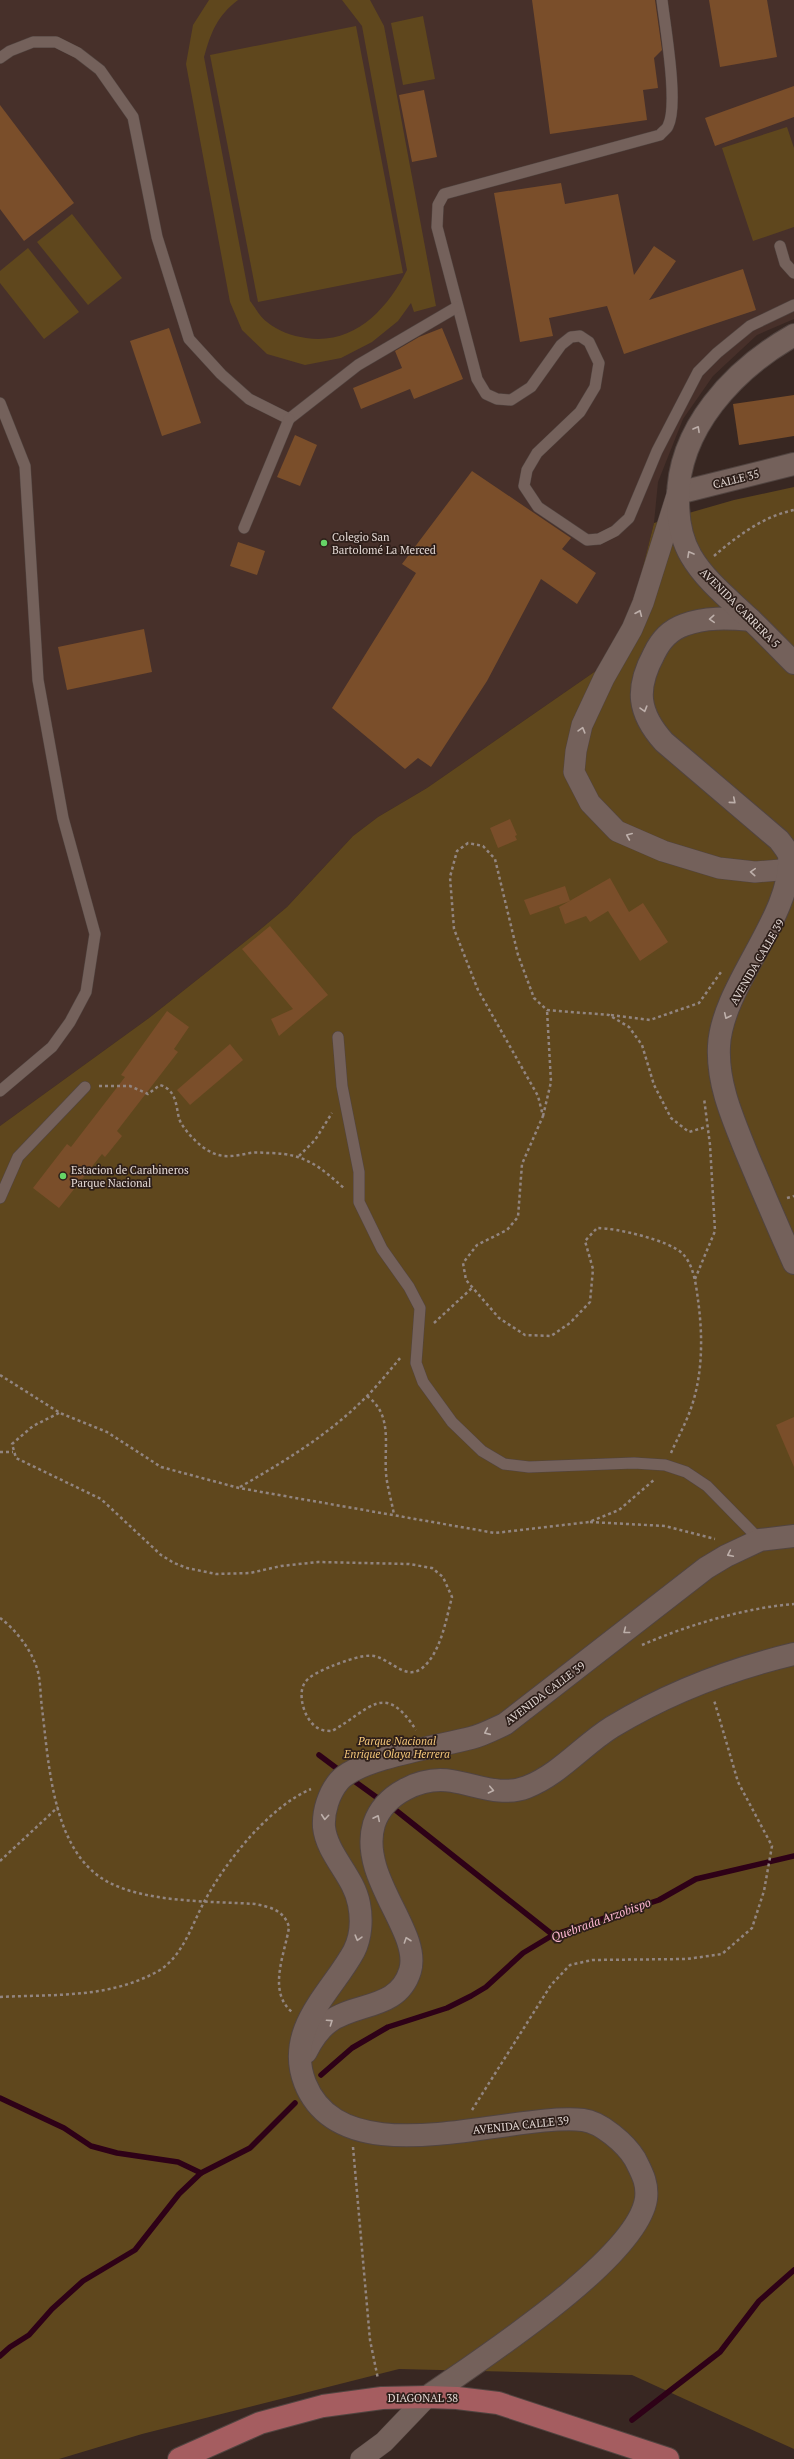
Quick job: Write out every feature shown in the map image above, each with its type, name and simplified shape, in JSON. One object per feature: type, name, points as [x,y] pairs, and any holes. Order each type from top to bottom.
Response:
[{"type":"main road","name":"DIAGONAL 38","points":[[179,2459],[260,2423],[323,2406],[382,2398],[427,2397],[457,2398],[498,2403],[668,2459]]},
{"type":"street","name":"AVENIDA CARRERA 5","points":[[794,336],[753,363],[728,386],[710,408],[696,430],[687,449],[680,476],[678,493],[678,519],[683,539],[700,568],[718,589],[794,663]]},
{"type":"street","name":"CALLE 35","points":[[678,493],[794,464]]},
{"type":"street","points":[[678,493],[638,616],[604,678],[582,725],[576,751],[574,772],[590,803],[617,831],[663,851],[719,868],[755,872],[792,869]]},
{"type":"street","name":"AVENIDA CALLE 39","points":[[751,620],[705,620],[683,625],[669,633],[658,645],[646,668],[641,688],[642,702],[651,728],[664,742],[779,840],[789,855],[793,880],[788,906],[776,933],[741,986],[724,1022],[718,1046],[720,1075],[726,1102],[769,1207],[794,1263]]},
{"type":"street","name":"AVENIDA CALLE 39","points":[[427,2397],[536,2320],[614,2252],[634,2227],[646,2201],[645,2178],[630,2151],[604,2129],[587,2120],[562,2119],[458,2132],[396,2134],[351,2127],[336,2120],[322,2109],[305,2082],[301,2064],[303,2036],[307,2024],[324,1992],[354,1950],[362,1925],[359,1900],[328,1842],[324,1828],[324,1815],[329,1800],[346,1776],[422,1748],[474,1738],[505,1724],[706,1568],[726,1556],[760,1540],[794,1536]]},
{"type":"street","points":[[301,2064],[315,2034],[329,2022],[346,2013],[388,2000],[399,1989],[410,1971],[411,1954],[407,1938],[382,1887],[373,1857],[372,1840],[374,1824],[384,1804],[403,1790],[430,1781],[450,1781],[497,1791],[526,1787],[549,1775],[610,1728],[636,1714],[708,1680],[760,1662],[794,1654]]},
{"type":"street","points":[[361,2459],[384,2442],[427,2397]]},
{"type":"lane","points":[[662,0],[671,83],[671,111],[668,126],[660,135],[444,194],[438,205],[437,227],[457,307],[477,379],[486,394],[497,399],[511,400],[531,387],[561,344],[571,337],[580,336],[590,342],[599,363],[595,387],[580,412],[537,453],[527,470],[524,486],[538,507],[587,540],[599,539],[615,531],[630,518],[657,450],[698,372],[717,353],[750,326],[794,305]]},
{"type":"lane","points":[[0,58],[10,51],[33,42],[56,42],[78,52],[100,70],[133,118],[157,237],[189,339],[221,374],[249,399],[290,419]]},
{"type":"lane","points":[[780,246],[785,263],[794,273]]},
{"type":"lane","points":[[244,528],[290,419],[358,366],[457,307]]},
{"type":"lane","points":[[0,402],[25,466],[38,680],[63,818],[95,934],[86,992],[70,1022],[52,1047],[0,1091]]},
{"type":"lane","points":[[338,1037],[342,1086],[359,1172],[359,1202],[382,1249],[409,1287],[420,1308],[416,1363],[423,1382],[452,1422],[482,1451],[504,1464],[529,1467],[590,1463],[665,1465],[686,1472],[707,1486],[760,1540]]},
{"type":"lane","points":[[0,1198],[18,1157],[85,1087]]},
{"type":"path","points":[[700,568],[733,539],[780,513],[794,510]]},
{"type":"path","points":[[543,1116],[538,1096],[478,990],[454,929],[450,877],[457,851],[468,843],[483,846],[495,859],[518,955],[534,998],[547,1010],[650,1020],[699,1003],[724,968]]},
{"type":"path","points":[[547,1010],[551,1082],[543,1116],[522,1164],[518,1216],[507,1230],[477,1245],[464,1263],[466,1280],[498,1318],[525,1335],[551,1336],[570,1323],[590,1302],[593,1269],[586,1241],[597,1228],[616,1228],[663,1243],[683,1254],[695,1279],[701,1321],[702,1359],[690,1410],[665,1465],[652,1484],[619,1510],[589,1522]]},
{"type":"path","points":[[609,1015],[629,1028],[642,1045],[654,1085],[671,1118],[689,1132],[706,1127]]},
{"type":"path","points":[[85,1087],[130,1086],[148,1094],[160,1086],[164,1086],[176,1100],[180,1122],[193,1138],[208,1151],[218,1155],[237,1157],[261,1153],[299,1156],[316,1164],[359,1202]]},
{"type":"path","points":[[299,1156],[315,1140],[328,1122],[342,1086]]},
{"type":"path","points":[[240,1488],[290,1458],[334,1426],[367,1396],[419,1337],[472,1288]]},
{"type":"path","points":[[0,1375],[60,1413],[107,1432],[161,1467],[240,1488],[495,1533],[589,1522],[665,1526],[716,1539]]},
{"type":"path","points":[[367,1396],[378,1404],[385,1418],[386,1474],[394,1515]]},
{"type":"path","points":[[60,1413],[32,1426],[12,1444],[13,1452],[24,1463],[101,1499],[161,1554],[174,1563],[187,1568],[216,1574],[250,1573],[281,1566],[318,1562],[409,1564],[432,1568],[443,1577],[452,1597],[434,1653],[423,1668],[415,1672],[408,1673],[373,1656],[355,1659],[312,1676],[304,1684],[302,1695],[304,1708],[310,1720],[320,1729],[332,1731],[369,1706],[382,1702],[393,1704],[406,1716],[416,1731],[424,1731]]},
{"type":"path","points":[[0,1452],[13,1452]]},
{"type":"path","points":[[640,1646],[662,1636],[763,1606],[794,1604]]},
{"type":"path","points":[[0,1618],[22,1640],[36,1663],[52,1790],[74,1851],[92,1871],[109,1882],[147,1895],[269,1907],[286,1919],[289,1927],[278,1986],[284,2005],[307,2024]]},
{"type":"path","points":[[458,2132],[550,1985],[570,1965],[592,1960],[687,1959],[722,1954],[752,1928],[764,1891],[772,1846],[738,1782],[708,1680]]},
{"type":"path","points":[[0,1997],[84,1994],[134,1982],[161,1969],[183,1945],[205,1900],[236,1855],[263,1823],[296,1796],[316,1788],[314,1794]]},
{"type":"path","points":[[0,1861],[58,1807]]},
{"type":"path","points":[[351,2127],[370,2340],[382,2398]]},
{"type":"shaded area","name":"Colegio San Bartolomé La Merced","points":[[0,0],[794,0],[794,319],[757,335],[713,376],[683,419],[658,482],[654,523],[633,607],[613,659],[427,788],[378,817],[353,836],[287,907],[256,933],[149,1018],[0,1126]]},
{"type":"green space","points":[[209,0],[238,0],[220,18],[212,32],[204,57],[250,301],[264,320],[271,325],[285,333],[306,338],[323,339],[339,336],[354,330],[367,322],[390,298],[407,270],[362,26],[342,0],[370,0],[384,26],[436,306],[414,312],[411,303],[398,321],[372,342],[341,358],[305,365],[267,354],[242,330],[230,302],[186,64],[193,25]]},
{"type":"green space","points":[[423,16],[435,79],[403,85],[391,23]]},
{"type":"green space","points":[[356,26],[403,273],[258,302],[210,55]]},
{"type":"green space","points":[[787,127],[794,148],[794,227],[753,241],[722,148]]},
{"type":"green space","points":[[72,214],[122,278],[88,305],[37,242]]},
{"type":"green space","points":[[28,248],[79,312],[44,339],[0,283],[0,271]]},
{"type":"green space","name":"Parque Nacional Enrique Olaya Herrera","points":[[794,487],[794,2449],[632,2375],[399,2369],[142,2434],[59,2459],[0,2459],[0,1126],[149,1018],[256,933],[287,907],[353,836],[378,817],[427,788],[613,659],[633,607],[654,523],[734,500]]},
{"type":"building","points":[[532,0],[655,0],[662,50],[654,58],[658,88],[643,90],[647,120],[550,134]]},
{"type":"building","points":[[709,0],[767,0],[777,57],[720,67]]},
{"type":"building","points":[[794,86],[794,117],[715,146],[705,118]]},
{"type":"building","points":[[424,90],[437,157],[412,162],[399,95]]},
{"type":"building","points":[[0,105],[74,203],[24,241],[0,209]]},
{"type":"building","points":[[561,183],[565,204],[618,194],[634,275],[654,246],[676,261],[649,300],[743,269],[756,310],[624,354],[607,306],[549,318],[553,336],[520,342],[494,193]]},
{"type":"building","points":[[169,328],[201,423],[162,436],[130,341]]},
{"type":"building","points":[[442,328],[463,379],[414,399],[410,389],[361,409],[353,388],[402,368],[395,351],[419,337]]},
{"type":"building","points":[[794,395],[794,436],[739,445],[733,404]]},
{"type":"building","points":[[295,435],[317,445],[300,486],[277,477]]},
{"type":"building","points":[[472,471],[571,538],[562,549],[596,573],[577,604],[541,579],[487,681],[431,767],[418,758],[405,769],[332,708],[416,573],[402,564]]},
{"type":"building","points":[[238,542],[265,551],[257,575],[230,566]]},
{"type":"building","points":[[144,629],[152,672],[67,690],[58,647]]},
{"type":"building","points":[[510,819],[517,835],[515,836],[517,840],[498,848],[490,828]]},
{"type":"building","points":[[610,878],[629,912],[643,903],[668,942],[640,961],[608,911],[590,922],[586,916],[565,924],[559,907]]},
{"type":"building","points":[[565,886],[570,901],[530,915],[524,900]]},
{"type":"building","points":[[270,926],[328,995],[279,1036],[271,1019],[293,1009],[242,949]]},
{"type":"building","points":[[167,1011],[189,1027],[174,1049],[178,1052],[117,1131],[122,1136],[105,1157],[102,1154],[59,1208],[33,1188],[67,1144],[71,1147],[125,1077],[121,1075]]},
{"type":"building","points":[[230,1044],[243,1060],[190,1105],[177,1090]]},
{"type":"building","points":[[794,1417],[794,1467],[776,1425]]},
{"type":"waterway","points":[[319,1755],[343,1773]]},
{"type":"waterway","points":[[350,1778],[379,1799]]},
{"type":"waterway","points":[[393,1808],[553,1935]]},
{"type":"waterway","name":"Quebrada Arzobispo","points":[[321,2075],[352,2048],[388,2027],[447,2008],[486,1987],[523,1953],[553,1935],[659,1900],[696,1879],[794,1856]]},
{"type":"waterway","points":[[0,2098],[64,2128],[91,2146],[117,2153],[178,2162],[201,2173]]},
{"type":"waterway","name":"Quebrada Arzobispo","points":[[0,2356],[10,2347],[29,2335],[52,2309],[83,2281],[135,2250],[179,2194],[201,2173],[250,2148],[295,2103]]},
{"type":"waterway","points":[[632,2420],[720,2352],[759,2301],[794,2270]]},
{"type":"place","name":"Colegio San Bartolomé La Merced","points":[[324,543]]},
{"type":"place","name":"Estacion de Carabineros Parque Nacional","points":[[63,1176]]}]
